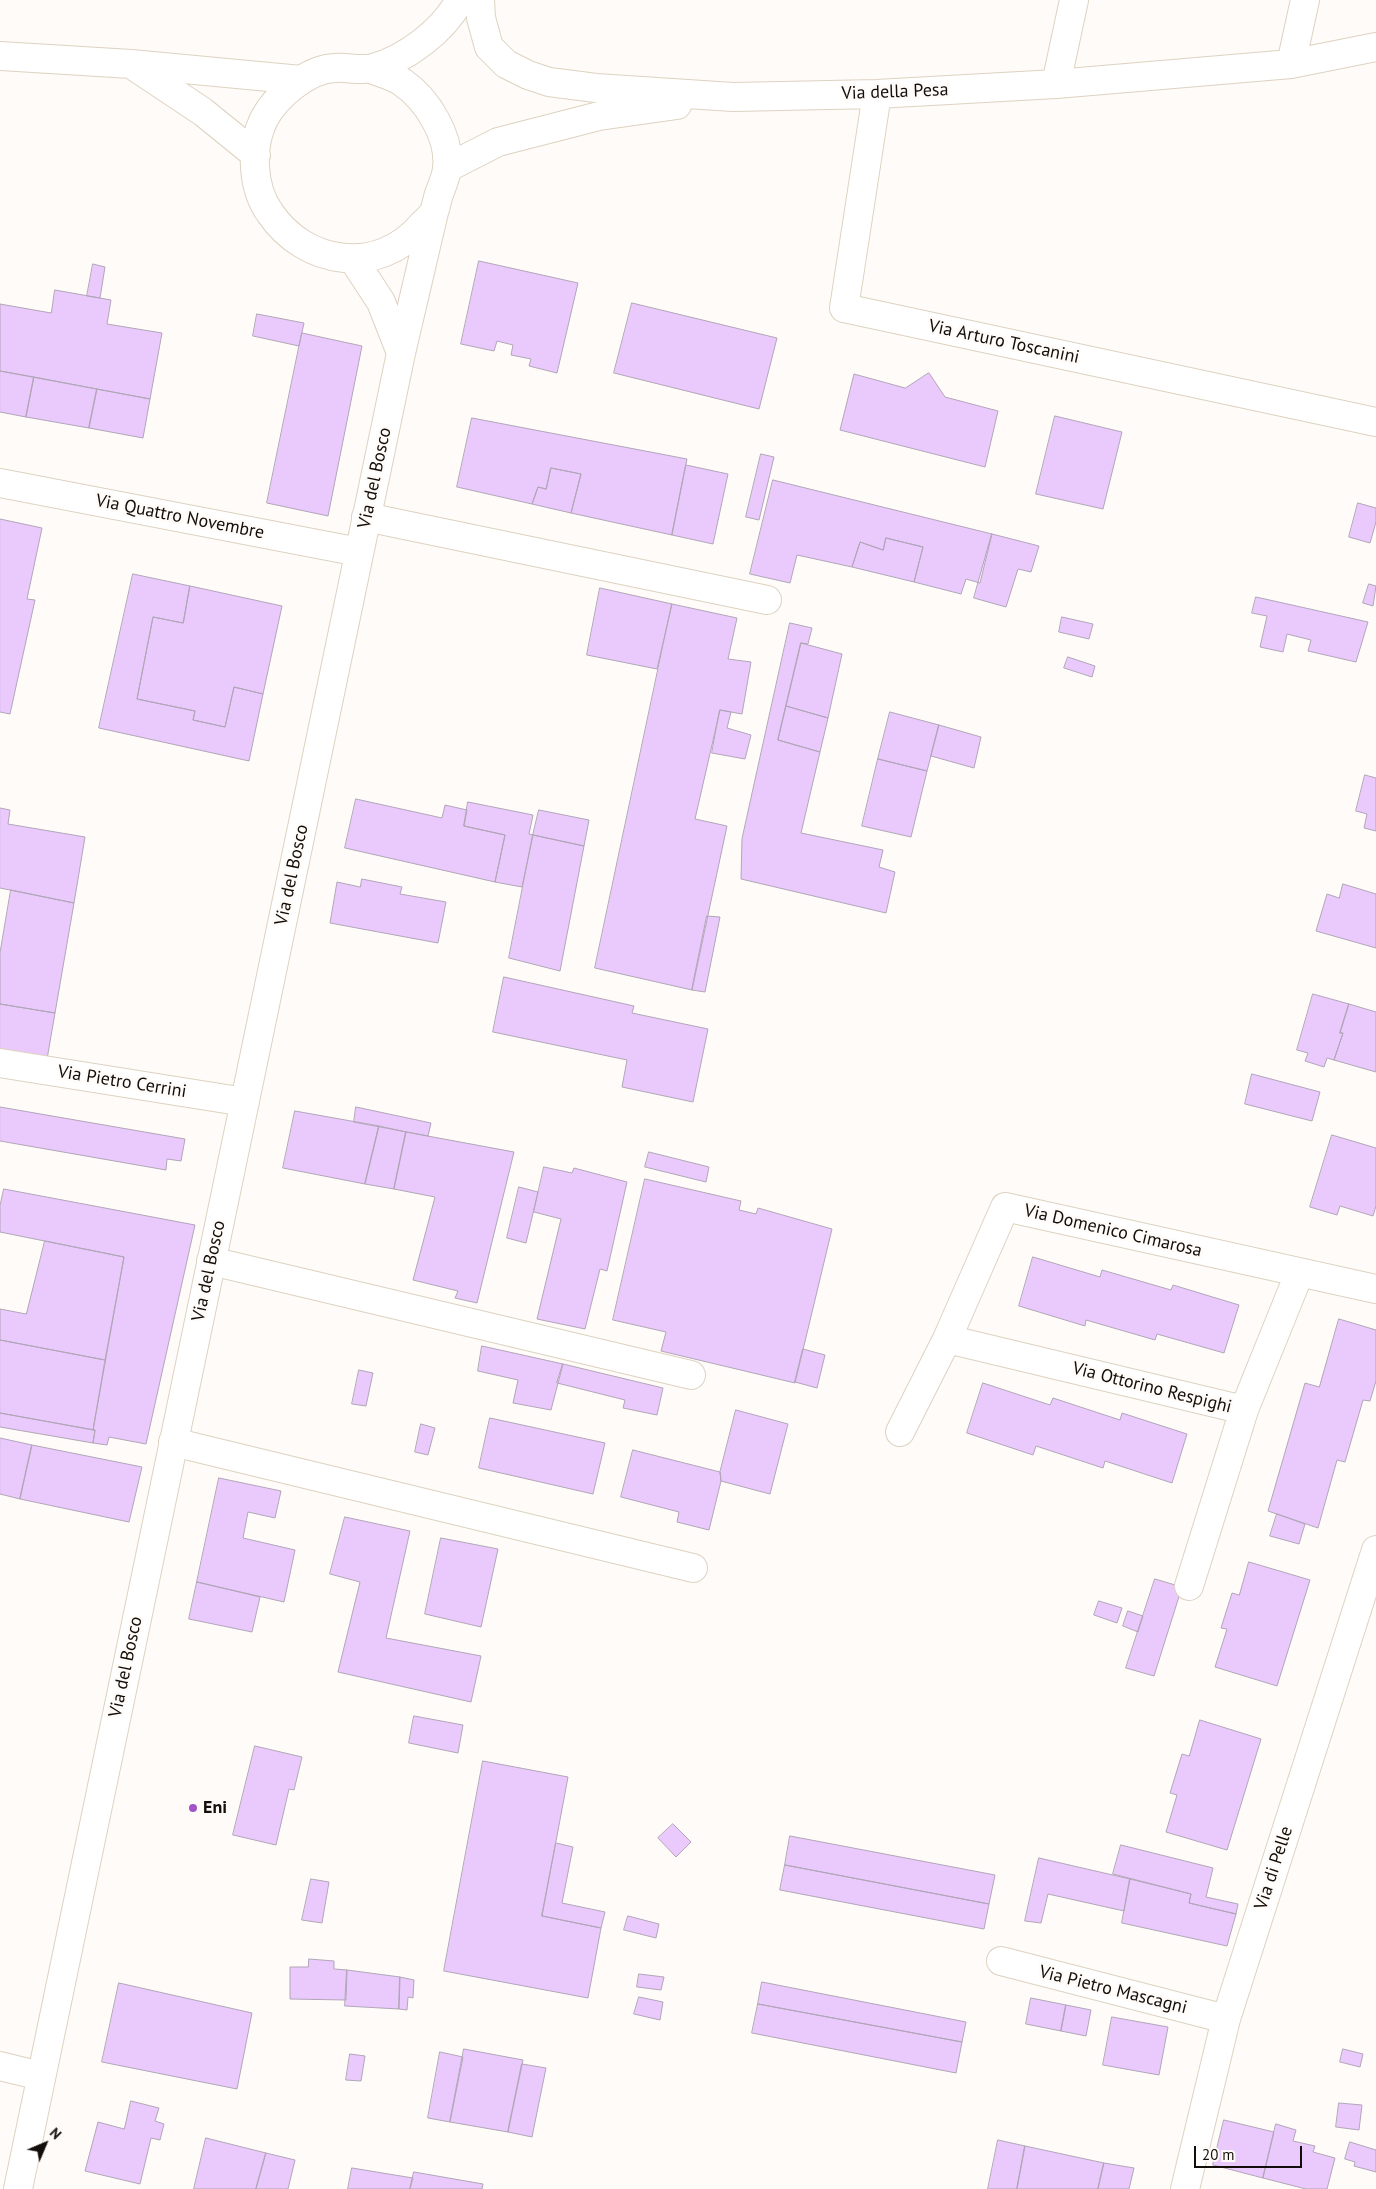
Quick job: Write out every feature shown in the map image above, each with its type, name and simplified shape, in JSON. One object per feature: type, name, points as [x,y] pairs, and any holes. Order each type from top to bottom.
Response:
[{"type":"street","name":"Via del Bosco","points":[[371,69],[394,60],[423,42],[441,24],[460,0]]},
{"type":"street","name":"Via della Pesa","points":[[480,0],[481,18],[489,46],[506,64],[528,75],[549,82],[596,88],[733,97],[877,94],[1056,84],[1290,64],[1376,47]]},
{"type":"street","points":[[1056,84],[1074,0]]},
{"type":"street","points":[[1290,64],[1305,0]]},
{"type":"street","points":[[0,56],[131,64],[301,80]]},
{"type":"street","points":[[131,64],[202,112],[256,155]]},
{"type":"street","name":"Via del Bosco","points":[[18,2189],[366,517],[401,353],[434,212],[447,168],[443,135],[427,104],[402,81],[371,69],[333,68],[301,80],[285,92],[264,119],[258,138],[255,172],[263,204],[280,228],[307,248],[330,256],[353,259],[386,253],[412,237],[434,212]]},
{"type":"street","name":"Via Arturo Toscanini","points":[[877,94],[844,308],[1376,422]]},
{"type":"street","name":"Via della Pesa","points":[[447,168],[498,142],[599,116],[733,97]]},
{"type":"street","points":[[353,259],[381,302],[401,353]]},
{"type":"street","name":"Via Quattro Novembre","points":[[0,482],[359,552]]},
{"type":"street","points":[[366,517],[768,600]]},
{"type":"street","name":"Via Pietro Cerrini","points":[[0,1063],[244,1102]]},
{"type":"street","name":"Via Domenico Cimarosa","points":[[900,1432],[947,1339],[1005,1207],[1299,1274],[1376,1289]]},
{"type":"street","points":[[211,1261],[691,1376]]},
{"type":"street","name":"Via Ottorino Respighi","points":[[947,1339],[1244,1410],[1299,1274]]},
{"type":"street","points":[[1189,1586],[1244,1410]]},
{"type":"street","points":[[173,1442],[693,1568]]},
{"type":"street","name":"Via di Pelle","points":[[1185,2189],[1226,2019],[1376,1550]]},
{"type":"street","name":"Via Pietro Mascagni","points":[[1001,1961],[1226,2019]]},
{"type":"street","points":[[0,2066],[41,2076]]},
{"type":"building","points":[[479,261],[578,283],[557,373],[529,366],[531,359],[511,355],[513,345],[497,341],[494,351],[461,344]]},
{"type":"building","points":[[93,264],[105,267],[100,298],[87,296]]},
{"type":"building","points":[[55,290],[111,300],[107,324],[162,333],[150,399],[0,371],[0,304],[51,313]]},
{"type":"building","points":[[632,303],[777,338],[759,409],[614,373]]},
{"type":"building","points":[[257,314],[304,323],[299,346],[253,336]]},
{"type":"building","points":[[302,333],[362,346],[328,516],[267,503]]},
{"type":"building","points":[[0,371],[34,377],[26,417],[0,412]]},
{"type":"building","points":[[929,373],[945,397],[998,411],[985,467],[840,430],[854,374],[905,388]]},
{"type":"building","points":[[34,377],[97,389],[89,428],[26,417]]},
{"type":"building","points":[[97,389],[150,399],[143,438],[89,428]]},
{"type":"building","points":[[1055,416],[1122,432],[1103,509],[1036,494]]},
{"type":"building","points":[[472,418],[687,459],[672,535],[571,513],[581,474],[551,468],[546,489],[538,487],[532,504],[457,487]]},
{"type":"building","points":[[761,454],[774,457],[759,520],[746,517]]},
{"type":"building","points":[[686,465],[728,474],[713,544],[672,535]]},
{"type":"building","points":[[551,468],[581,474],[571,513],[532,504],[538,487],[546,489]]},
{"type":"building","points":[[773,480],[992,534],[980,583],[966,579],[961,594],[914,582],[923,547],[886,538],[883,550],[860,542],[852,567],[797,555],[790,583],[750,574]]},
{"type":"building","points":[[1358,503],[1376,508],[1376,522],[1370,543],[1349,537]]},
{"type":"building","points":[[0,519],[42,528],[27,599],[35,600],[10,714],[0,712]]},
{"type":"building","points":[[992,534],[1039,546],[1031,572],[1018,569],[1006,607],[974,598]]},
{"type":"building","points":[[886,538],[923,547],[914,582],[852,567],[860,542],[883,550]]},
{"type":"building","points":[[133,574],[190,586],[183,623],[153,617],[137,699],[195,711],[193,720],[225,727],[234,687],[263,694],[249,761],[99,728]]},
{"type":"building","points":[[1369,584],[1376,586],[1373,606],[1363,603]]},
{"type":"building","points":[[190,586],[282,606],[263,694],[234,687],[225,727],[193,720],[195,711],[137,699],[153,617],[183,623]]},
{"type":"building","points":[[600,588],[672,604],[657,669],[587,655]]},
{"type":"building","points":[[1256,597],[1368,622],[1356,662],[1308,651],[1311,640],[1287,634],[1283,652],[1260,647],[1267,616],[1252,613]]},
{"type":"building","points":[[672,604],[737,618],[728,659],[751,662],[742,714],[720,710],[695,819],[727,826],[692,990],[595,968]]},
{"type":"building","points":[[1062,617],[1093,624],[1089,639],[1059,632]]},
{"type":"building","points":[[790,623],[812,628],[808,644],[801,643],[778,740],[820,752],[801,833],[883,850],[879,867],[895,872],[886,913],[741,879],[742,839]]},
{"type":"building","points":[[801,643],[842,654],[828,718],[786,706]]},
{"type":"building","points":[[1068,657],[1095,666],[1092,677],[1064,668]]},
{"type":"building","points":[[786,706],[828,718],[820,752],[778,740]]},
{"type":"building","points":[[720,710],[731,712],[727,728],[751,735],[745,759],[712,753]]},
{"type":"building","points":[[890,712],[939,725],[927,771],[878,759]]},
{"type":"building","points":[[939,725],[981,737],[974,768],[931,756]]},
{"type":"building","points":[[878,759],[927,771],[911,837],[862,826]]},
{"type":"building","points":[[1365,775],[1376,778],[1376,831],[1364,828],[1367,814],[1356,811]]},
{"type":"building","points":[[356,799],[442,818],[445,805],[467,810],[464,826],[505,835],[495,882],[345,848]]},
{"type":"building","points":[[468,802],[533,815],[529,834],[533,835],[522,887],[495,882],[505,835],[464,826]]},
{"type":"building","points":[[0,808],[10,810],[8,824],[85,837],[74,903],[0,888]]},
{"type":"building","points":[[539,810],[589,820],[584,846],[533,835]]},
{"type":"building","points":[[533,835],[584,846],[560,971],[509,958]]},
{"type":"building","points":[[362,879],[402,887],[400,894],[446,902],[438,943],[330,923],[337,882],[360,887]]},
{"type":"building","points":[[1343,884],[1376,894],[1376,948],[1316,931],[1327,894],[1339,898]]},
{"type":"building","points":[[11,890],[74,903],[55,1013],[0,1004],[0,953]]},
{"type":"building","points":[[707,916],[720,917],[705,992],[692,990]]},
{"type":"building","points":[[504,977],[634,1006],[632,1013],[708,1029],[693,1102],[622,1087],[627,1060],[493,1032]]},
{"type":"building","points":[[1313,994],[1349,1004],[1340,1033],[1343,1033],[1334,1060],[1327,1058],[1324,1067],[1305,1061],[1308,1053],[1297,1050]]},
{"type":"building","points":[[0,1004],[55,1013],[46,1065],[0,1057]]},
{"type":"building","points":[[1349,1004],[1376,1012],[1376,1072],[1334,1060],[1343,1033],[1340,1033]]},
{"type":"building","points":[[1252,1074],[1320,1092],[1312,1121],[1245,1104]]},
{"type":"building","points":[[0,1107],[185,1139],[181,1161],[167,1159],[166,1170],[0,1141]]},
{"type":"building","points":[[356,1107],[431,1123],[428,1136],[354,1122]]},
{"type":"building","points":[[295,1111],[379,1126],[365,1184],[283,1168]]},
{"type":"building","points":[[379,1126],[406,1132],[394,1189],[365,1184]]},
{"type":"building","points":[[406,1132],[514,1152],[477,1303],[455,1298],[458,1291],[413,1280],[435,1197],[394,1189]]},
{"type":"building","points":[[1332,1135],[1376,1148],[1376,1206],[1373,1216],[1340,1206],[1337,1215],[1310,1207]]},
{"type":"building","points":[[649,1152],[709,1167],[706,1182],[645,1167]]},
{"type":"building","points":[[544,1167],[572,1173],[574,1168],[627,1182],[607,1271],[600,1269],[585,1329],[537,1319],[561,1219],[534,1212]]},
{"type":"building","points":[[645,1179],[741,1201],[739,1210],[756,1214],[758,1208],[832,1229],[795,1383],[661,1351],[666,1332],[613,1320]]},
{"type":"building","points":[[519,1187],[538,1192],[526,1243],[507,1238]]},
{"type":"building","points":[[4,1189],[195,1225],[146,1444],[109,1437],[107,1445],[93,1443],[95,1430],[93,1430],[124,1257],[0,1232],[0,1206]]},
{"type":"building","points":[[45,1241],[124,1257],[105,1360],[0,1340],[0,1309],[26,1314]]},
{"type":"building","points":[[1033,1257],[1100,1277],[1102,1270],[1171,1290],[1173,1285],[1239,1305],[1224,1353],[1157,1334],[1155,1340],[1086,1320],[1085,1326],[1019,1306]]},
{"type":"building","points":[[1339,1319],[1376,1330],[1376,1381],[1370,1401],[1363,1400],[1345,1462],[1337,1460],[1318,1528],[1268,1511],[1305,1383],[1319,1387]]},
{"type":"building","points":[[0,1340],[105,1360],[93,1430],[0,1413]]},
{"type":"building","points":[[482,1346],[563,1364],[551,1410],[513,1403],[518,1380],[478,1371]]},
{"type":"building","points":[[803,1349],[825,1355],[817,1388],[795,1382]]},
{"type":"building","points":[[563,1364],[663,1388],[657,1415],[623,1408],[625,1400],[557,1383]]},
{"type":"building","points":[[359,1370],[373,1373],[366,1406],[352,1404]]},
{"type":"building","points":[[983,1383],[1050,1405],[1053,1398],[1120,1420],[1122,1413],[1187,1434],[1172,1483],[1105,1461],[1103,1468],[1036,1446],[1033,1455],[967,1433]]},
{"type":"building","points":[[736,1410],[788,1424],[770,1494],[721,1481],[720,1472]]},
{"type":"building","points":[[0,1413],[95,1430],[93,1443],[0,1427]]},
{"type":"building","points":[[490,1418],[605,1443],[593,1494],[479,1468]]},
{"type":"building","points":[[421,1424],[435,1428],[428,1455],[415,1452]]},
{"type":"building","points":[[0,1438],[32,1445],[20,1499],[0,1494]]},
{"type":"building","points":[[32,1445],[142,1467],[129,1522],[20,1499]]},
{"type":"building","points":[[633,1450],[720,1472],[721,1481],[709,1530],[677,1522],[679,1512],[621,1497]]},
{"type":"building","points":[[219,1478],[281,1491],[275,1518],[248,1512],[243,1538],[295,1550],[284,1602],[197,1582]]},
{"type":"building","points":[[1277,1514],[1305,1524],[1299,1544],[1270,1536]]},
{"type":"building","points":[[345,1517],[410,1531],[386,1638],[481,1656],[471,1702],[338,1672],[360,1582],[330,1574]]},
{"type":"building","points":[[441,1538],[498,1549],[481,1627],[425,1614]]},
{"type":"building","points":[[1249,1562],[1310,1580],[1277,1686],[1215,1667],[1227,1629],[1221,1628],[1232,1593],[1239,1595]]},
{"type":"building","points":[[1155,1579],[1182,1587],[1154,1676],[1126,1668]]},
{"type":"building","points":[[197,1582],[260,1597],[252,1632],[189,1619]]},
{"type":"building","points":[[1099,1601],[1122,1608],[1117,1623],[1094,1615]]},
{"type":"building","points":[[1128,1611],[1143,1616],[1138,1632],[1123,1626]]},
{"type":"building","points":[[414,1716],[463,1725],[458,1753],[409,1743]]},
{"type":"building","points":[[1200,1720],[1261,1739],[1227,1850],[1166,1832],[1177,1795],[1170,1793],[1182,1754],[1189,1756]]},
{"type":"building","points":[[255,1746],[302,1757],[294,1790],[289,1789],[276,1845],[233,1835]]},
{"type":"building","points":[[483,1761],[568,1777],[542,1916],[601,1928],[588,1998],[444,1971]]},
{"type":"building","points":[[673,1824],[691,1842],[676,1857],[658,1838]]},
{"type":"building","points":[[790,1836],[995,1875],[989,1904],[785,1865]]},
{"type":"building","points":[[556,1843],[573,1847],[562,1903],[605,1912],[601,1928],[542,1916]]},
{"type":"building","points":[[1121,1845],[1213,1868],[1206,1897],[1238,1904],[1236,1914],[1189,1903],[1191,1894],[1113,1874]]},
{"type":"building","points":[[1039,1858],[1130,1879],[1124,1911],[1048,1894],[1041,1923],[1025,1921]]},
{"type":"building","points":[[785,1865],[989,1904],[984,1929],[780,1890]]},
{"type":"building","points":[[311,1879],[329,1882],[322,1923],[302,1920]]},
{"type":"building","points":[[1130,1879],[1191,1894],[1189,1903],[1236,1914],[1227,1946],[1122,1923]]},
{"type":"building","points":[[628,1916],[659,1924],[656,1938],[624,1930]]},
{"type":"building","points":[[309,1959],[334,1961],[334,1969],[347,1970],[346,2000],[290,1999],[290,1967],[308,1967]]},
{"type":"building","points":[[347,1970],[400,1977],[399,2009],[345,2006]]},
{"type":"building","points":[[639,1974],[664,1977],[661,1990],[637,1987]]},
{"type":"building","points":[[400,1977],[414,1980],[413,1998],[408,1997],[407,2010],[399,2009]]},
{"type":"building","points":[[762,1982],[966,2022],[962,2042],[758,2004]]},
{"type":"building","points":[[119,1983],[252,2013],[237,2089],[102,2062]]},
{"type":"building","points":[[639,1997],[663,2002],[660,2020],[634,2014]]},
{"type":"building","points":[[1031,1998],[1066,2005],[1061,2031],[1026,2024]]},
{"type":"building","points":[[758,2004],[962,2042],[956,2073],[752,2033]]},
{"type":"building","points":[[1066,2005],[1091,2010],[1086,2036],[1061,2031]]},
{"type":"building","points":[[1112,2017],[1168,2027],[1159,2075],[1103,2065]]},
{"type":"building","points":[[464,2049],[523,2060],[508,2132],[450,2122]]},
{"type":"building","points":[[1343,2049],[1363,2054],[1360,2067],[1340,2062]]},
{"type":"building","points":[[440,2052],[463,2057],[450,2122],[428,2118]]},
{"type":"building","points":[[350,2054],[365,2056],[361,2081],[346,2080]]},
{"type":"building","points":[[522,2064],[546,2068],[532,2137],[508,2132]]},
{"type":"building","points":[[131,2101],[159,2108],[155,2121],[164,2124],[160,2140],[151,2138],[140,2184],[85,2171],[98,2122],[124,2129]]},
{"type":"building","points":[[1339,2103],[1362,2105],[1359,2130],[1336,2127]]},
{"type":"building","points":[[1224,2120],[1274,2132],[1263,2178],[1213,2165]]},
{"type":"building","points":[[1276,2124],[1296,2130],[1293,2141],[1315,2146],[1313,2152],[1335,2158],[1327,2189],[1306,2189],[1263,2178]]},
{"type":"building","points":[[206,2138],[266,2153],[256,2189],[194,2189]]},
{"type":"building","points":[[998,2140],[1025,2146],[1017,2189],[988,2189]]},
{"type":"building","points":[[1350,2142],[1376,2150],[1376,2172],[1354,2166],[1355,2162],[1345,2159]]},
{"type":"building","points":[[1025,2146],[1104,2163],[1098,2189],[1017,2189]]},
{"type":"building","points":[[266,2153],[295,2160],[288,2189],[256,2189]]},
{"type":"building","points":[[1104,2163],[1134,2168],[1129,2189],[1098,2189]]},
{"type":"building","points":[[352,2168],[413,2178],[410,2189],[348,2189]]},
{"type":"building","points":[[414,2172],[483,2184],[482,2189],[410,2189]]},
{"type":"place","name":"Eni","points":[[193,1808]]}]
